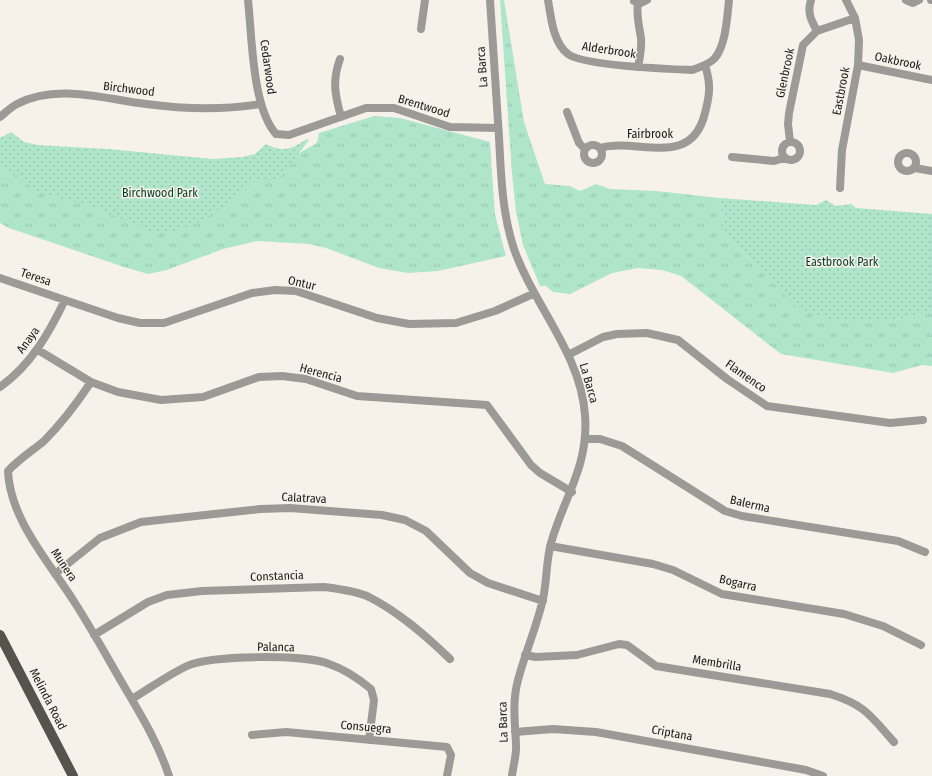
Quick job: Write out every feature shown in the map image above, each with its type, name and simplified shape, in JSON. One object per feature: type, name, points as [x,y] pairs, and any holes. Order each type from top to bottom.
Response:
[{"type":"main road","name":"Melinda Road","points":[[0,635],[3,647],[73,776]]},
{"type":"street","name":"Cedarwood","points":[[248,0],[256,78],[261,104],[268,125],[276,134]]},
{"type":"street","points":[[421,30],[425,0]]},
{"type":"street","name":"La Barca","points":[[490,0],[503,197],[508,226],[514,248],[533,294],[577,373],[582,391],[585,414],[583,457],[572,492],[562,512],[550,546],[543,601],[525,655],[514,698],[514,732],[517,745],[512,776]]},
{"type":"street","name":"Alderbrook","points":[[548,0],[558,40],[568,54],[581,59],[638,67],[692,70],[705,65]]},
{"type":"street","points":[[638,67],[641,39],[636,14],[636,1],[647,0]]},
{"type":"street","points":[[705,65],[714,59],[720,48],[726,24],[729,0]]},
{"type":"street","points":[[811,0],[808,10],[809,16],[817,31]]},
{"type":"street","name":"Eastbrook","points":[[840,188],[842,150],[858,65],[859,40],[855,18],[846,0]]},
{"type":"street","points":[[906,0],[913,3],[919,0]]},
{"type":"street","name":"Glenbrook","points":[[790,142],[788,124],[789,113],[803,45],[817,31],[855,18]]},
{"type":"street","points":[[340,59],[336,71],[335,91],[341,117]]},
{"type":"street","name":"Fairbrook","points":[[585,148],[593,144],[600,148],[611,145],[670,148],[685,144],[696,133],[704,118],[709,98],[710,81],[705,65]]},
{"type":"street","name":"Oakbrook","points":[[858,65],[932,80]]},
{"type":"street","name":"Birchwood","points":[[0,117],[16,104],[32,97],[54,94],[86,95],[147,104],[215,108],[243,107],[261,104]]},
{"type":"street","name":"Brentwood","points":[[276,134],[289,135],[366,108],[394,108],[450,127],[498,128]]},
{"type":"street","points":[[568,112],[579,143],[585,148],[583,154],[585,160],[593,164],[599,161],[602,156],[600,148]]},
{"type":"street","points":[[732,157],[774,161],[784,158],[795,160],[800,153],[798,145],[790,142],[784,144],[782,149],[784,158]]},
{"type":"street","points":[[915,168],[932,171]]},
{"type":"street","name":"Teresa","points":[[0,278],[65,300]]},
{"type":"street","name":"Ontur","points":[[65,300],[118,318],[140,323],[164,323],[252,293],[275,290],[296,291],[377,318],[409,324],[456,323],[495,311],[533,294]]},
{"type":"street","name":"Anaya","points":[[0,387],[9,381],[38,350],[65,300]]},
{"type":"street","name":"Flamenco","points":[[568,355],[603,337],[617,334],[647,333],[678,340],[727,379],[767,406],[890,423],[923,420]]},
{"type":"street","name":"Herencia","points":[[38,350],[91,382],[118,392],[161,400],[203,397],[258,377],[282,376],[306,379],[357,396],[487,405],[531,465],[540,473],[572,492]]},
{"type":"street","name":"Munera","points":[[91,382],[69,414],[44,441],[16,462],[8,471],[9,484],[30,536],[94,635],[132,699],[162,755],[169,776]]},
{"type":"street","name":"Balerma","points":[[585,439],[600,439],[622,446],[725,512],[898,542],[924,552]]},
{"type":"street","name":"Calatrava","points":[[55,574],[100,538],[141,522],[260,509],[290,508],[382,515],[405,520],[426,531],[470,573],[488,583],[543,601]]},
{"type":"street","name":"Bogarra","points":[[550,546],[653,564],[673,570],[722,594],[844,614],[883,626],[921,645]]},
{"type":"street","name":"Constancia","points":[[94,635],[148,602],[168,594],[202,591],[324,587],[345,590],[369,597],[427,637],[450,659]]},
{"type":"street","name":"Membrilla","points":[[525,655],[536,657],[576,655],[618,644],[627,645],[656,666],[830,694],[851,701],[867,711],[894,742]]},
{"type":"street","name":"Palanca","points":[[132,699],[188,666],[205,660],[222,658],[311,660],[329,664],[371,688],[374,700],[369,740]]},
{"type":"street","name":"Criptana","points":[[514,732],[553,729],[596,732],[806,770],[823,776]]},
{"type":"street","name":"Consuegra","points":[[252,735],[286,732],[446,747],[451,755],[447,776]]},
{"type":"green space","points":[[500,0],[504,0],[524,122],[545,184],[570,186],[580,191],[596,184],[610,189],[656,191],[720,198],[725,236],[757,266],[894,320],[932,312],[932,366],[922,365],[893,373],[781,354],[681,276],[662,270],[638,268],[612,273],[570,294],[553,292],[546,286],[540,286],[523,245],[516,212]]},
{"type":"green space","points":[[374,116],[400,118],[490,142],[495,215],[506,256],[438,271],[408,273],[379,268],[326,248],[309,244],[257,241],[223,249],[167,270],[148,274],[9,228],[0,223],[0,147],[26,156],[285,161],[317,143],[319,133]]},
{"type":"green space","name":"Birchwood Park","points":[[11,132],[24,142],[38,145],[108,149],[213,159],[243,157],[255,154],[266,144],[272,147],[287,149],[307,139],[309,140],[278,180],[254,181],[235,199],[194,224],[166,233],[154,233],[93,207],[38,191],[11,171],[0,167],[0,138]]},
{"type":"green space","name":"Eastbrook Park","points":[[720,198],[816,205],[826,200],[836,206],[851,204],[856,208],[932,214],[932,312],[894,320],[828,319],[796,307],[757,266],[725,236]]}]
